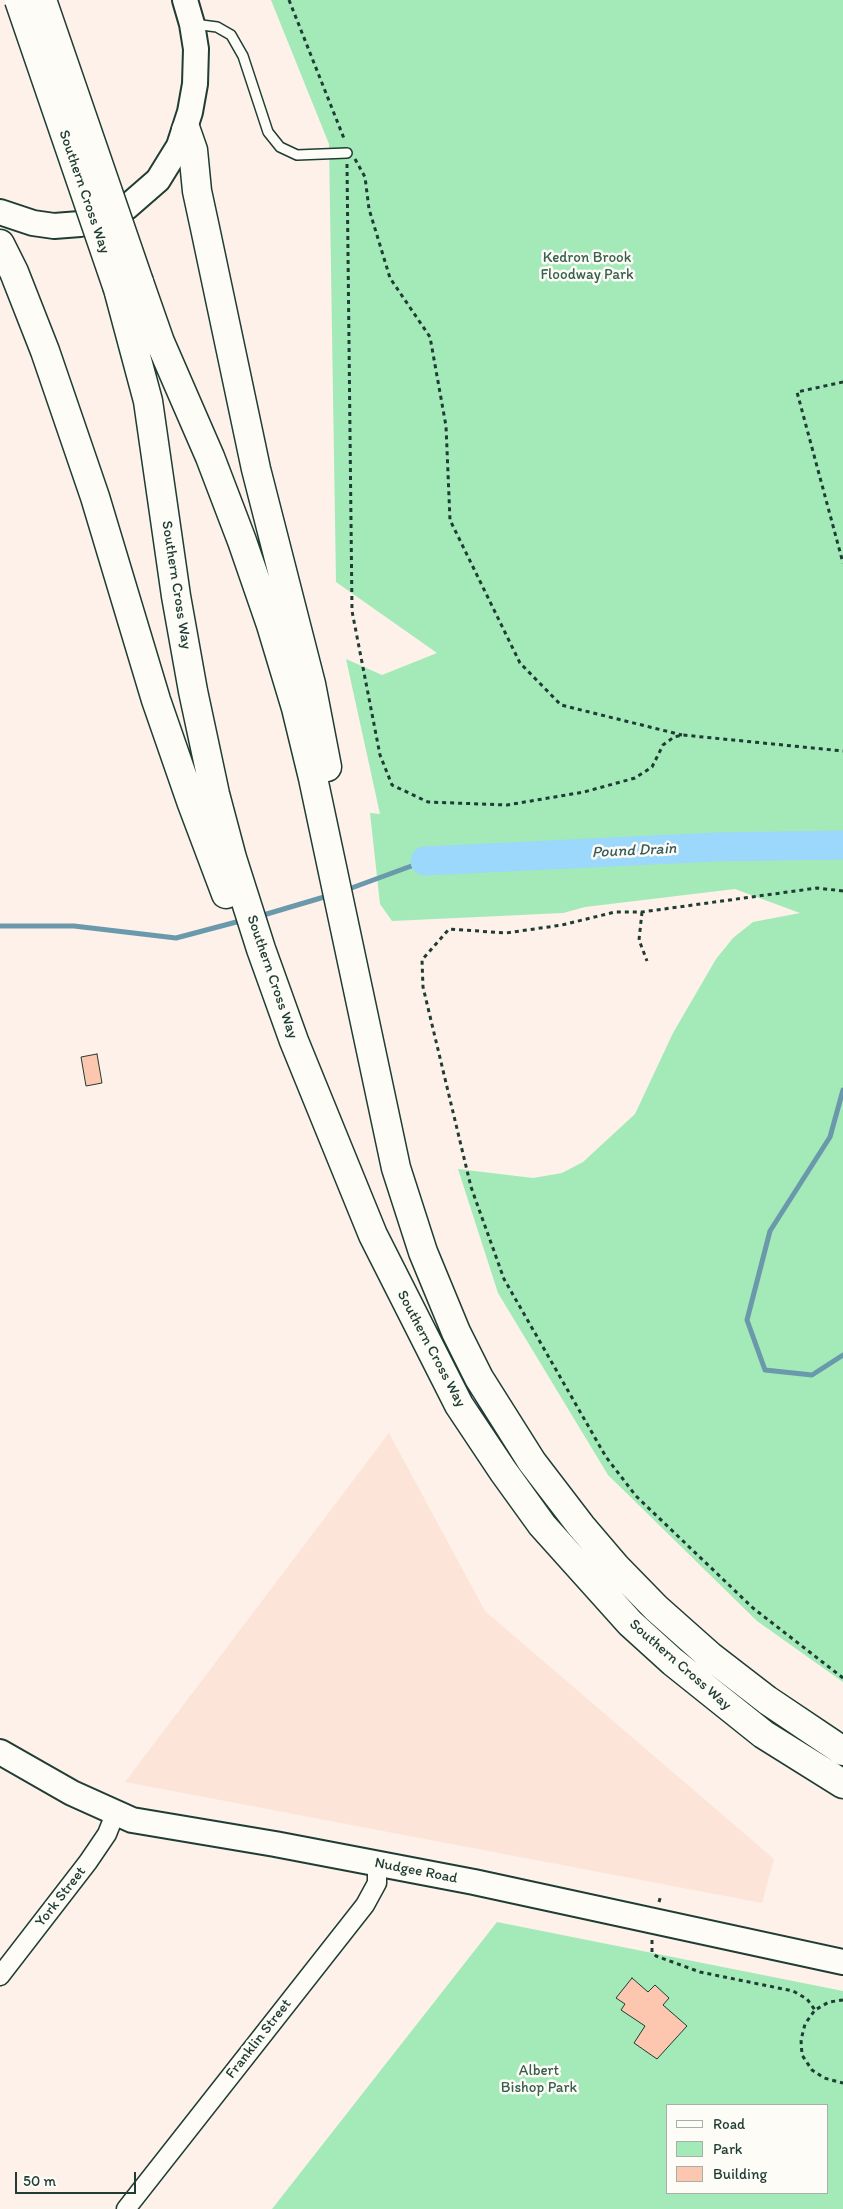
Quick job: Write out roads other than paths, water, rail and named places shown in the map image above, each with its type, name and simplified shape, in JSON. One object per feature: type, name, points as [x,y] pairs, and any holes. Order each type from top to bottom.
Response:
[{"type":"highway","name":"Southern Cross Way","points":[[19,0],[128,285],[160,342],[214,466],[271,625],[334,843],[334,872],[386,1127],[398,1176],[423,1252],[456,1332],[479,1378],[532,1462],[581,1526],[650,1601],[710,1656],[783,1711],[843,1751]]},
{"type":"highway","name":"Southern Cross Way","points":[[42,0],[128,285],[148,401],[176,596],[193,692],[216,794],[236,898],[255,951],[270,974],[325,1123],[373,1235],[459,1405],[542,1525],[593,1584],[651,1643],[763,1734],[843,1784]]},
{"type":"highway","points":[[186,130],[193,150],[203,218],[256,469],[293,606],[320,722],[334,843]]},
{"type":"highway","points":[[0,244],[14,272],[44,351],[95,497],[156,700],[190,801],[236,898]]},
{"type":"main road","points":[[0,212],[33,223],[54,226],[80,224],[104,218],[127,207],[158,180],[168,166],[186,130],[195,84],[196,49],[192,24],[185,0]]},
{"type":"main road","name":"Nudgee Road","points":[[0,1752],[72,1793],[115,1814],[132,1820],[377,1863],[656,1920],[843,1962]]},
{"type":"street","name":"York Street","points":[[0,1976],[84,1868],[107,1834],[115,1814]]},
{"type":"street","name":"Franklin Street","points":[[126,2209],[365,1905],[377,1884],[377,1863]]},
{"type":"lane","points":[[192,24],[217,27],[231,35],[243,56],[268,132],[280,147],[298,155],[347,153]]},
{"type":"waterway","name":"Pound Drain","points":[[425,861],[715,847],[843,845]]},
{"type":"waterway","points":[[346,890],[425,861]]},
{"type":"waterway","points":[[260,916],[331,895]]},
{"type":"waterway","points":[[0,926],[74,926],[176,938],[244,920]]},
{"type":"waterway","points":[[843,1090],[830,1137],[770,1231],[747,1320],[765,1370],[812,1375],[843,1355]]},
{"type":"park label","name":"Kedron Brook Floodway Park","points":[[587,266]]},
{"type":"park label","name":"Albert Bishop Park","points":[[539,2080]]}]
